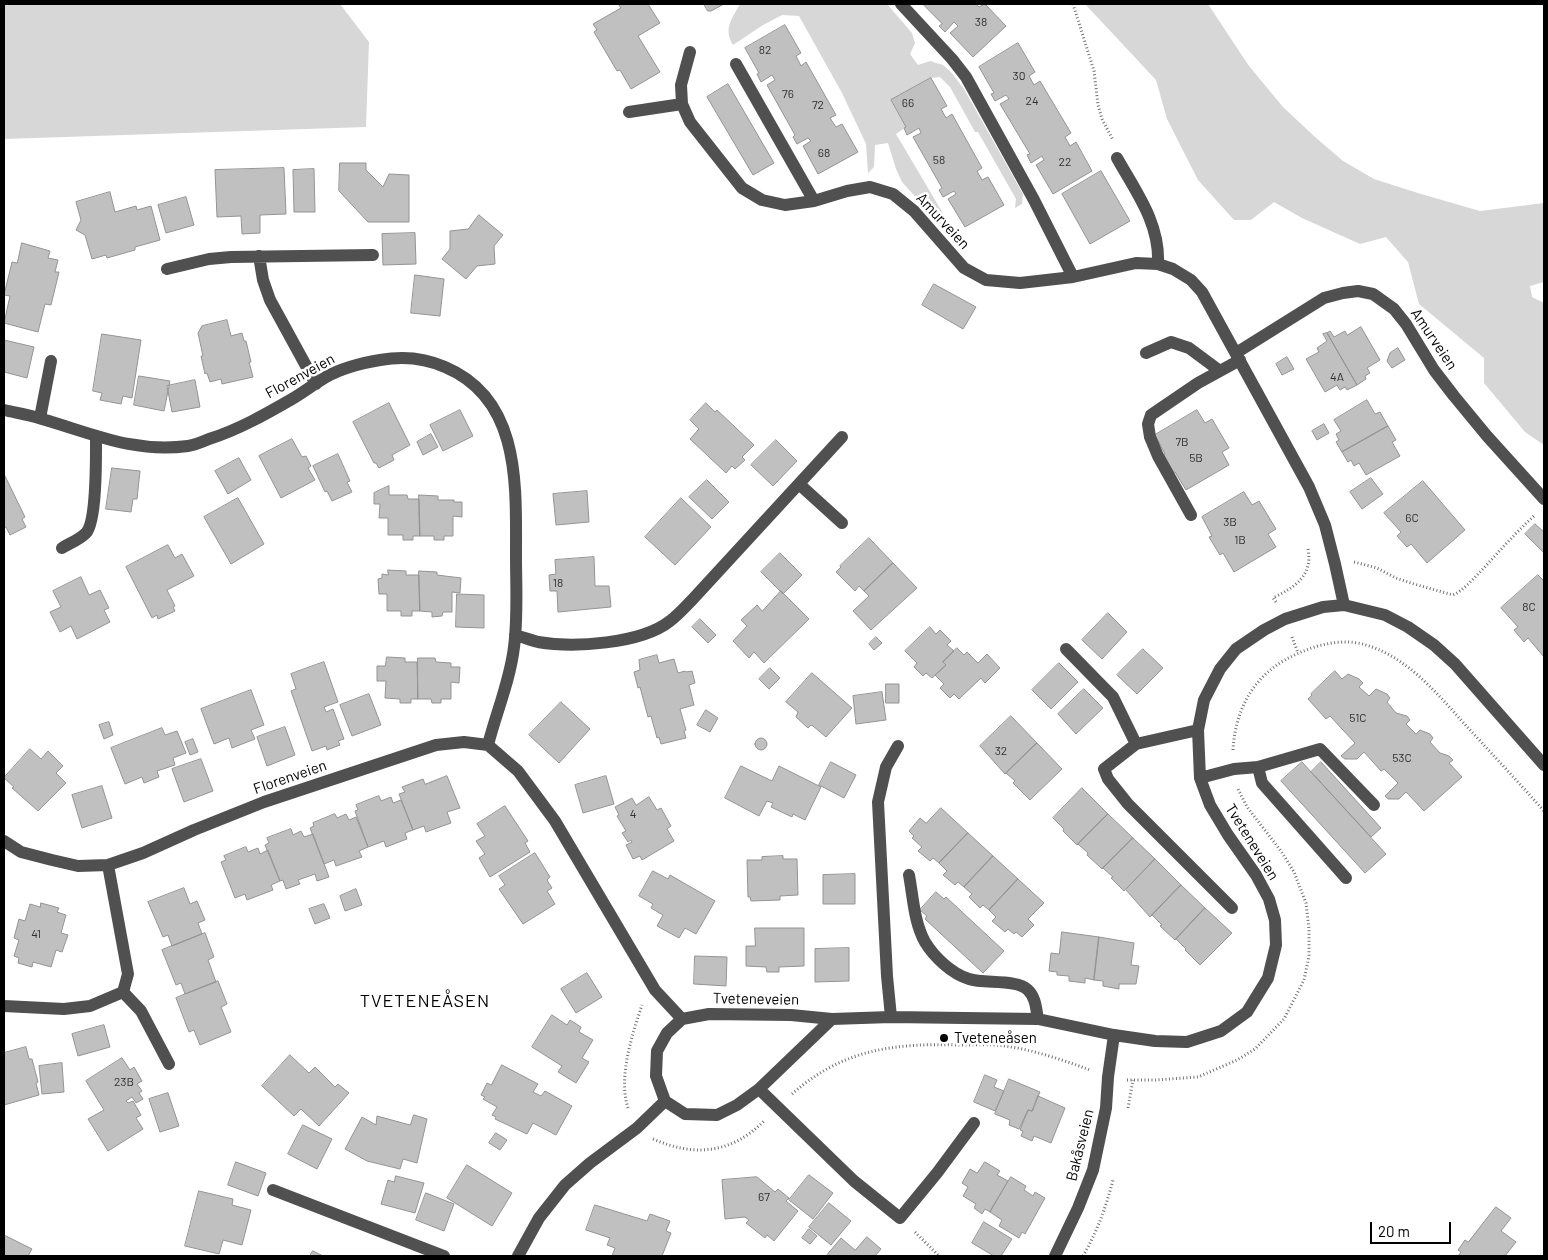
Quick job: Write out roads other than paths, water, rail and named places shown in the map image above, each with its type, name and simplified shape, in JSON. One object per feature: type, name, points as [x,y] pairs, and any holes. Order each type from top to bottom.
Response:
[{"type":"street","points":[[901,4],[966,77],[1034,200],[1073,277]]},
{"type":"street","name":"Amurveien","points":[[690,52],[681,85],[682,104],[690,122],[742,188],[762,200],[785,206],[870,187],[893,194],[914,212],[964,268],[986,280],[1020,284],[1073,277],[1136,264],[1158,264],[1173,269],[1191,280],[1202,292],[1309,487],[1325,525],[1336,564],[1344,605]]},
{"type":"street","points":[[736,64],[814,201]]},
{"type":"street","points":[[628,112],[682,104]]},
{"type":"street","points":[[1118,158],[1150,216],[1159,248],[1158,264]]},
{"type":"street","points":[[167,269],[209,259],[259,256],[373,255]]},
{"type":"street","points":[[259,256],[262,280],[270,300],[316,384]]},
{"type":"street","name":"Amurveien","points":[[1238,356],[1324,298],[1358,291],[1373,294],[1394,309],[1406,324],[1434,370],[1454,396],[1486,436],[1544,499]]},
{"type":"street","points":[[1146,353],[1171,342],[1189,348],[1220,371]]},
{"type":"street","points":[[1191,515],[1158,456],[1150,437],[1148,424],[1151,415],[1198,383],[1220,371],[1238,356]]},
{"type":"street","name":"Florenveien","points":[[4,410],[40,418],[128,445],[150,448],[191,446],[242,426],[327,376],[353,366],[382,359],[429,360],[466,377],[493,406],[509,444],[516,501],[514,649],[507,681],[495,716],[488,746],[464,742],[436,745],[264,802],[143,853],[108,865],[78,866],[21,852],[4,841]]},
{"type":"street","points":[[40,418],[51,361]]},
{"type":"street","points":[[62,548],[87,532],[91,521],[95,484],[96,436]]},
{"type":"street","points":[[515,635],[539,642],[578,644],[632,639],[654,631],[670,622],[842,437]]},
{"type":"street","points":[[799,484],[842,523]]},
{"type":"street","name":"Tveteneveien","points":[[682,1020],[709,1014],[791,1015],[832,1019],[891,1017],[1038,1019],[1114,1035],[1154,1041],[1187,1042],[1221,1031],[1247,1012],[1268,978],[1276,945],[1276,920],[1269,900],[1256,875],[1210,805],[1200,778],[1198,730],[1204,700],[1220,669],[1236,649],[1264,630],[1285,619],[1323,607],[1344,605],[1385,615],[1408,627],[1434,645],[1454,664],[1544,765]]},
{"type":"street","points":[[1066,649],[1113,697],[1136,744]]},
{"type":"street","points":[[1198,730],[1136,744],[1104,769],[1108,779],[1128,804],[1232,908]]},
{"type":"street","points":[[488,746],[518,771],[555,821],[655,990],[682,1020],[667,1033],[656,1051],[656,1076],[665,1101],[685,1114],[717,1115],[737,1105],[759,1089],[832,1019]]},
{"type":"street","points":[[891,1017],[887,976],[878,802],[886,767],[898,746]]},
{"type":"street","points":[[1200,778],[1234,769],[1258,767],[1320,749],[1374,805]]},
{"type":"street","points":[[1258,767],[1262,783],[1346,878]]},
{"type":"street","points":[[108,865],[128,974],[123,992]]},
{"type":"street","points":[[910,875],[919,925],[926,943],[941,961],[954,972],[969,979],[1016,984],[1027,989],[1034,998],[1038,1019]]},
{"type":"street","points":[[4,1006],[64,1010],[90,1006],[123,992]]},
{"type":"street","points":[[123,992],[141,1011],[169,1064]]},
{"type":"street","name":"Bakåsveien","points":[[1055,1256],[1078,1208],[1093,1170],[1106,1108],[1114,1035]]},
{"type":"street","points":[[759,1089],[854,1181],[900,1218],[938,1173],[974,1123]]},
{"type":"street","points":[[518,1256],[539,1218],[565,1185],[590,1163],[637,1128],[665,1101]]},
{"type":"street","points":[[273,1190],[444,1256]]},
{"type":"place","name":"Tveteneåsen","points":[[944,1038]]},
{"type":"district","name":"TVETENEÅSEN","points":[[425,1001]]}]
